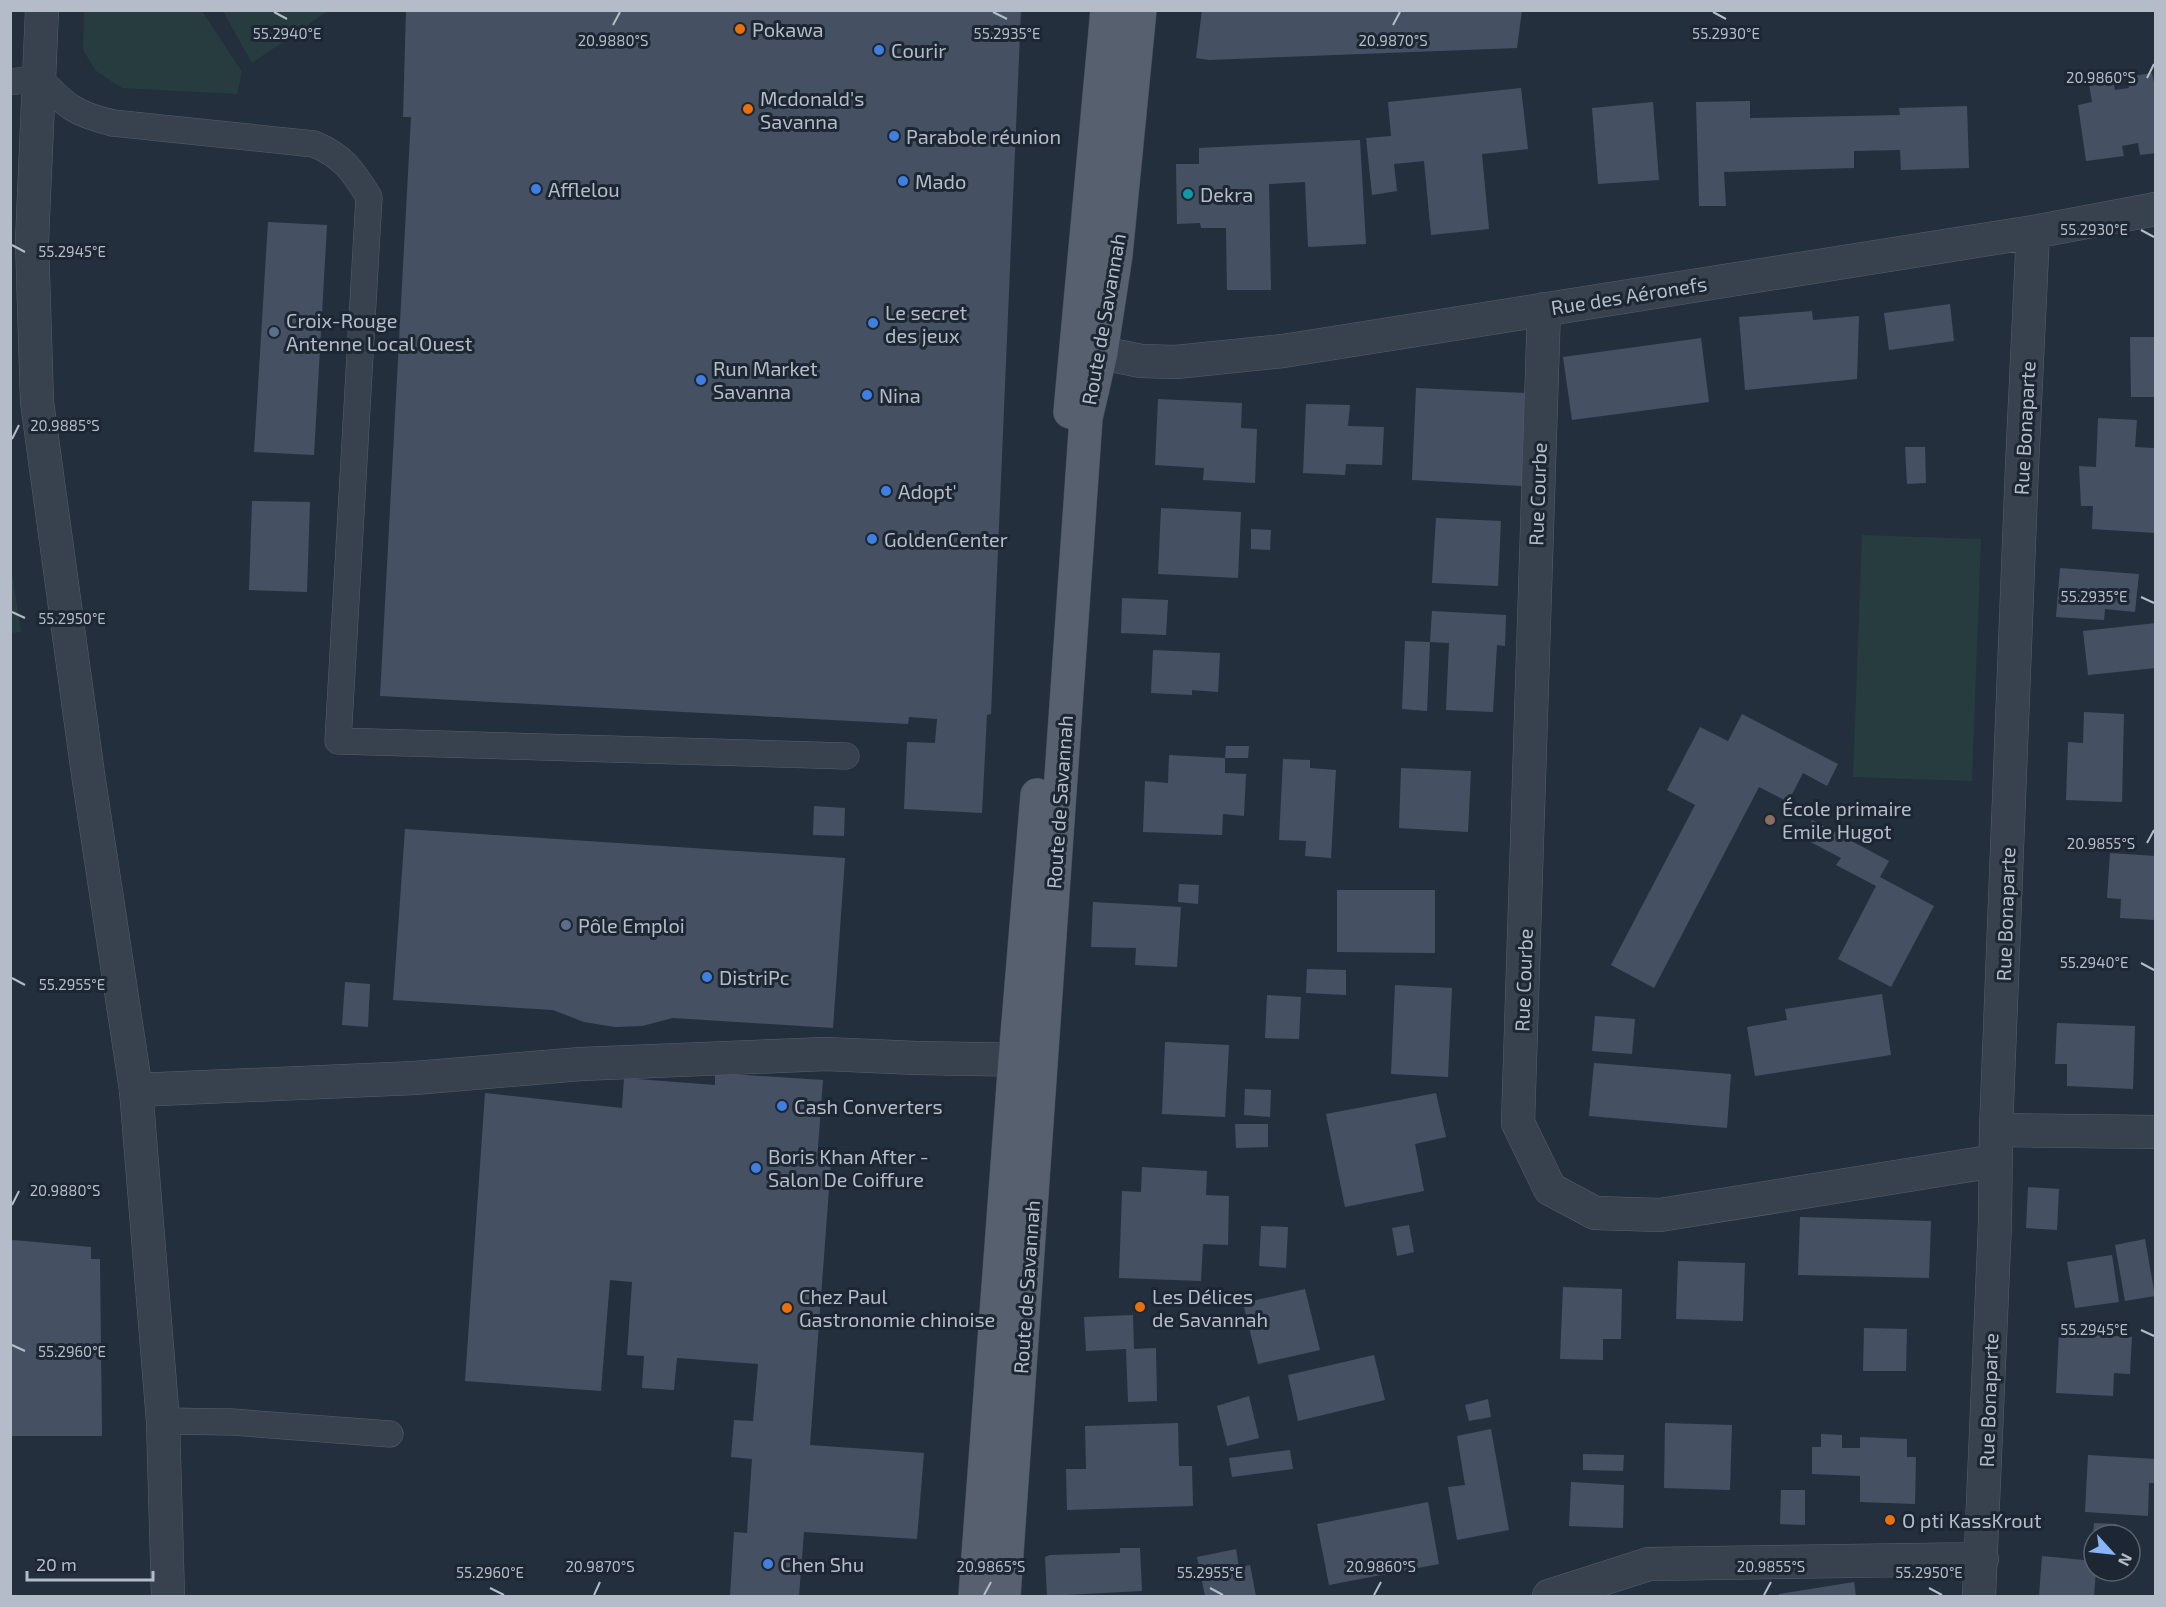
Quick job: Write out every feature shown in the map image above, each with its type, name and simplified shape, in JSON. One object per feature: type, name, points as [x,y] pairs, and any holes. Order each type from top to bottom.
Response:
[{"type":"main road","name":"Route de Savannah","points":[[1004,1596],[1007,1367],[1107,10]]},
{"type":"main road","name":"Route de Savannah","points":[[1028,1060],[1086,418],[1101,353],[1116,255],[1140,10]]},
{"type":"main road","name":"Route de Savannah","points":[[975,1596],[1007,1367]]},
{"type":"street","points":[[42,10],[25,80],[37,402],[53,529],[136,1090],[163,1421],[168,1596]]},
{"type":"street","name":"Rue des Aéronefs","points":[[1101,353],[1141,361],[1176,362],[1271,353],[2033,232],[2156,209]]},
{"type":"street","name":"Rue Bonaparte","points":[[1979,1596],[2022,455],[2033,232]]},
{"type":"street","name":"Rue Courbe","points":[[1544,309],[1518,1123],[1550,1189],[1595,1213],[1660,1215],[1996,1146],[2156,1132]]},
{"type":"street","points":[[136,1090],[415,1078],[581,1064],[826,1054],[1028,1060]]},
{"type":"street","points":[[1549,1596],[1649,1564],[1982,1559]]},
{"type":"lane","points":[[25,80],[64,105],[90,118],[114,123],[314,144],[331,151],[353,170],[369,197],[338,741],[846,756]]},
{"type":"lane","points":[[163,1421],[232,1422],[390,1434]]},
{"type":"green space","points":[[84,11],[202,11],[242,72],[237,94],[122,88],[96,71],[83,50]]},
{"type":"green space","points":[[223,11],[328,11],[252,63]]},
{"type":"green space","points":[[1862,535],[1981,539],[1972,781],[1853,777]]},
{"type":"green space","points":[[11,566],[21,632],[10,633]]},
{"type":"building","name":"Run Market Savanna","points":[[406,10],[1021,10],[991,714],[987,715],[982,813],[904,809],[907,742],[935,743],[937,719],[909,717],[908,724],[380,696],[411,117],[403,117]]},
{"type":"building","points":[[1202,10],[1522,10],[1517,48],[1209,60],[1196,58]]},
{"type":"building","points":[[2152,73],[2156,92],[2156,153],[2140,155],[2138,143],[2122,146],[2124,156],[2086,161],[2078,105],[2092,102],[2089,84],[2113,80],[2115,90],[2129,88],[2127,77]]},
{"type":"building","points":[[1521,88],[1528,149],[1482,154],[1489,229],[1431,235],[1424,161],[1394,164],[1397,191],[1372,195],[1366,138],[1391,136],[1388,102]]},
{"type":"building","points":[[1750,101],[1750,118],[1900,115],[1899,108],[1967,106],[1969,168],[1901,170],[1900,150],[1854,151],[1854,168],[1724,172],[1726,206],[1699,206],[1696,102]]},
{"type":"building","points":[[1653,102],[1659,180],[1598,184],[1592,108]]},
{"type":"building","points":[[1360,140],[1366,244],[1308,247],[1305,182],[1269,184],[1271,290],[1227,290],[1226,228],[1201,228],[1200,223],[1177,224],[1176,164],[1199,164],[1199,148]]},
{"type":"building","points":[[268,222],[327,225],[314,455],[254,452]]},
{"type":"building","points":[[1950,304],[1954,341],[1889,350],[1884,313]]},
{"type":"building","points":[[1812,311],[1813,320],[1859,316],[1857,379],[1745,390],[1739,317]]},
{"type":"building","points":[[2130,337],[2156,337],[2156,397],[2131,397]]},
{"type":"building","points":[[1701,338],[1709,402],[1572,420],[1563,357]]},
{"type":"building","points":[[1416,388],[1527,393],[1522,486],[1412,480]]},
{"type":"building","points":[[1158,399],[1242,403],[1241,428],[1257,429],[1255,483],[1203,480],[1204,468],[1155,465]]},
{"type":"building","points":[[1306,404],[1350,405],[1348,426],[1384,427],[1382,465],[1346,464],[1345,475],[1303,473]]},
{"type":"building","points":[[2098,418],[2137,420],[2135,447],[2156,448],[2155,533],[2092,529],[2093,506],[2081,506],[2079,466],[2096,467]]},
{"type":"building","points":[[1905,447],[1925,447],[1926,483],[1907,484]]},
{"type":"building","points":[[252,501],[310,502],[307,592],[249,590]]},
{"type":"building","points":[[1161,508],[1241,512],[1238,578],[1158,574]]},
{"type":"building","points":[[1436,518],[1501,521],[1498,586],[1432,583]]},
{"type":"building","points":[[1251,529],[1271,530],[1270,550],[1251,549]]},
{"type":"building","points":[[2060,568],[2139,574],[2135,612],[2105,609],[2104,620],[2056,617]]},
{"type":"building","points":[[1122,598],[1168,600],[1166,635],[1121,633]]},
{"type":"building","points":[[1432,611],[1506,615],[1505,646],[1497,645],[1493,712],[1446,710],[1449,643],[1430,642]]},
{"type":"building","points":[[2156,623],[2156,668],[2088,675],[2083,631]]},
{"type":"building","points":[[1405,641],[1430,642],[1427,711],[1402,709]]},
{"type":"building","points":[[1153,650],[1220,653],[1218,692],[1192,690],[1192,695],[1151,693]]},
{"type":"building","points":[[2084,712],[2124,714],[2122,802],[2066,800],[2068,742],[2083,743]]},
{"type":"building","points":[[1742,714],[1838,764],[1827,786],[1803,773],[1788,802],[1759,787],[1654,988],[1611,965],[1695,805],[1667,790],[1700,727],[1728,741]]},
{"type":"building","points":[[1226,746],[1249,746],[1248,758],[1225,758]]},
{"type":"building","points":[[1169,755],[1225,758],[1225,773],[1246,774],[1244,816],[1223,814],[1222,835],[1143,832],[1145,781],[1168,783]]},
{"type":"building","points":[[1283,759],[1310,760],[1310,768],[1336,770],[1331,858],[1305,856],[1306,841],[1279,840]]},
{"type":"building","points":[[1401,768],[1471,771],[1468,832],[1399,828]]},
{"type":"building","points":[[814,806],[845,808],[844,836],[813,835]]},
{"type":"building","points":[[1812,820],[1889,861],[1880,877],[1934,906],[1891,987],[1838,959],[1876,886],[1836,865],[1841,858],[1803,838]]},
{"type":"building","points":[[405,829],[845,858],[833,1028],[673,1018],[642,1026],[615,1027],[584,1022],[553,1010],[393,1000]]},
{"type":"building","points":[[2110,853],[2156,856],[2156,920],[2120,918],[2121,899],[2107,898]]},
{"type":"building","points":[[1179,884],[1199,885],[1198,904],[1178,902]]},
{"type":"building","points":[[1337,890],[1435,890],[1435,953],[1337,952]]},
{"type":"building","points":[[1093,902],[1181,907],[1177,967],[1135,965],[1136,948],[1091,947]]},
{"type":"building","points":[[1307,969],[1346,970],[1346,995],[1306,993]]},
{"type":"building","points":[[345,982],[370,984],[368,1027],[342,1025]]},
{"type":"building","points":[[1395,985],[1452,988],[1448,1077],[1391,1074]]},
{"type":"building","points":[[1882,994],[1891,1055],[1755,1076],[1747,1027],[1787,1020],[1785,1009]]},
{"type":"building","points":[[1267,995],[1301,997],[1299,1039],[1265,1038]]},
{"type":"building","points":[[1595,1016],[1635,1019],[1632,1054],[1592,1051]]},
{"type":"building","points":[[2057,1023],[2135,1026],[2133,1089],[2067,1086],[2067,1064],[2055,1064]]},
{"type":"building","points":[[1165,1042],[1229,1045],[1225,1117],[1162,1114]]},
{"type":"building","points":[[1594,1063],[1731,1074],[1727,1128],[1589,1116]]},
{"type":"building","points":[[715,1073],[823,1080],[817,1161],[831,1162],[810,1445],[924,1453],[917,1539],[804,1532],[799,1596],[730,1596],[734,1532],[747,1533],[752,1459],[731,1457],[734,1420],[753,1421],[758,1364],[677,1358],[674,1390],[642,1388],[644,1356],[627,1355],[632,1282],[610,1280],[601,1391],[465,1381],[485,1093],[622,1108],[624,1078],[715,1085]]},
{"type":"building","points":[[1245,1089],[1271,1090],[1270,1117],[1244,1115]]},
{"type":"building","points":[[1436,1093],[1446,1137],[1415,1144],[1424,1191],[1345,1207],[1326,1114]]},
{"type":"building","points":[[1235,1124],[1268,1124],[1268,1147],[1236,1148]]},
{"type":"building","points":[[1142,1167],[1207,1171],[1206,1195],[1229,1196],[1228,1245],[1203,1244],[1201,1281],[1119,1278],[1122,1191],[1141,1192]]},
{"type":"building","points":[[2028,1187],[2059,1189],[2057,1230],[2026,1228]]},
{"type":"building","points":[[1800,1217],[1931,1221],[1929,1278],[1798,1275]]},
{"type":"building","points":[[1409,1225],[1414,1252],[1397,1256],[1392,1228]]},
{"type":"building","points":[[1261,1226],[1288,1227],[1286,1268],[1259,1266]]},
{"type":"building","points":[[2145,1239],[2155,1296],[2125,1301],[2115,1245]]},
{"type":"building","points":[[13,1240],[91,1247],[91,1259],[100,1259],[102,1436],[10,1436],[10,1242]]},
{"type":"building","points":[[2112,1255],[2119,1302],[2075,1308],[2067,1262]]},
{"type":"building","points":[[1678,1261],[1745,1263],[1743,1321],[1676,1319]]},
{"type":"building","points":[[1563,1287],[1622,1289],[1621,1339],[1603,1339],[1603,1360],[1560,1359]]},
{"type":"building","points":[[1305,1289],[1320,1350],[1258,1364],[1243,1303]]},
{"type":"building","points":[[1133,1315],[1134,1349],[1156,1348],[1157,1401],[1128,1402],[1126,1349],[1086,1351],[1084,1317]]},
{"type":"building","points":[[1864,1328],[1907,1329],[1906,1371],[1863,1371]]},
{"type":"building","points":[[2059,1333],[2132,1337],[2130,1374],[2114,1373],[2113,1396],[2056,1393]]},
{"type":"building","points":[[1374,1355],[1385,1400],[1298,1421],[1288,1375]]},
{"type":"building","points":[[1249,1396],[1259,1438],[1227,1446],[1217,1406]]},
{"type":"building","points":[[1488,1399],[1491,1417],[1469,1421],[1465,1405]]},
{"type":"building","points":[[1178,1423],[1179,1466],[1192,1466],[1193,1506],[1067,1510],[1066,1469],[1086,1469],[1085,1426]]},
{"type":"building","points":[[1665,1423],[1732,1425],[1730,1490],[1664,1488]]},
{"type":"building","points":[[1491,1429],[1509,1530],[1457,1540],[1448,1487],[1465,1485],[1457,1436]]},
{"type":"building","points":[[1821,1434],[1842,1435],[1842,1448],[1860,1448],[1860,1437],[1907,1439],[1907,1457],[1916,1457],[1915,1504],[1860,1502],[1860,1476],[1812,1474],[1812,1447],[1821,1447]]},
{"type":"building","points":[[1290,1450],[1293,1469],[1232,1477],[1229,1458]]},
{"type":"building","points":[[1583,1454],[1624,1455],[1623,1471],[1583,1470]]},
{"type":"building","points":[[2088,1455],[2156,1459],[2156,1483],[2149,1483],[2148,1516],[2085,1512]]},
{"type":"building","points":[[1571,1482],[1624,1485],[1623,1528],[1569,1526]]},
{"type":"building","points":[[1781,1490],[1805,1490],[1805,1525],[1780,1524]]},
{"type":"building","points":[[1428,1502],[1439,1564],[1329,1585],[1317,1524]]},
{"type":"building","points":[[1120,1548],[1140,1548],[1142,1591],[1047,1596],[1045,1557],[1120,1553]]},
{"type":"building","points":[[1236,1549],[1239,1567],[1250,1565],[1256,1596],[1205,1596],[1197,1557]]},
{"type":"building","points":[[2042,1556],[2082,1560],[2082,1583],[2095,1583],[2094,1596],[2039,1596]]},
{"type":"building","points":[[1854,1582],[1856,1596],[1779,1596],[1779,1594]]},
{"type":"place","name":"Pokawa","points":[[740,29]]},
{"type":"place","name":"Courir","points":[[879,50]]},
{"type":"place","name":"Mcdonald's Savanna","points":[[748,109]]},
{"type":"place","name":"Parabole réunion","points":[[894,136]]},
{"type":"place","name":"Mado","points":[[903,181]]},
{"type":"place","name":"Afflelou","points":[[536,189]]},
{"type":"place","name":"Dekra","points":[[1188,194]]},
{"type":"place","name":"Le secret des jeux","points":[[873,323]]},
{"type":"place","name":"Croix-Rouge Antenne Local Ouest","points":[[274,332]]},
{"type":"place","name":"Run Market Savanna","points":[[701,380]]},
{"type":"place","name":"Nina","points":[[867,395]]},
{"type":"place","name":"Adopt'","points":[[886,491]]},
{"type":"place","name":"GoldenCenter","points":[[872,539]]},
{"type":"place","name":"École primaire Emile Hugot","points":[[1770,820]]},
{"type":"place","name":"Pôle Emploi","points":[[566,925]]},
{"type":"place","name":"DistriPc","points":[[707,977]]},
{"type":"place","name":"Cash Converters","points":[[782,1106]]},
{"type":"place","name":"Boris Khan After - Salon De Coiffure","points":[[756,1168]]},
{"type":"place","name":"Les Délices de Savannah","points":[[1140,1307]]},
{"type":"place","name":"Chez Paul Gastronomie chinoise","points":[[787,1308]]},
{"type":"place","name":"O pti KassKrout","points":[[1890,1520]]},
{"type":"place","name":"Chen Shu","points":[[768,1564]]}]
